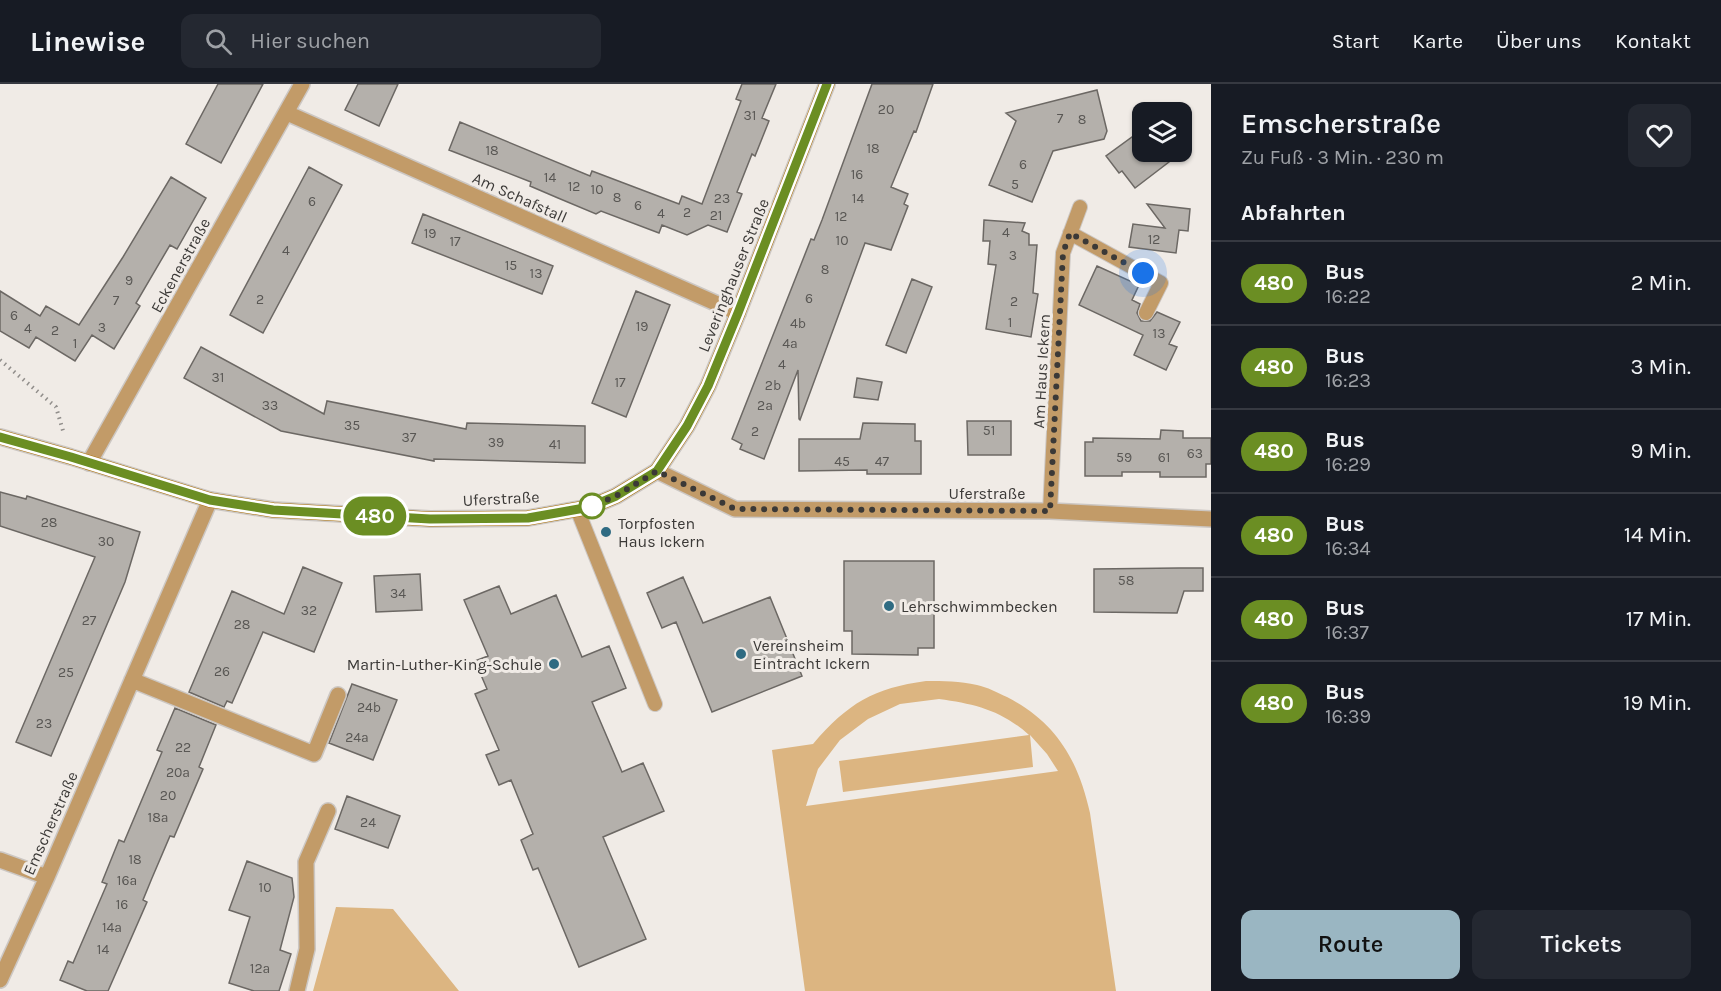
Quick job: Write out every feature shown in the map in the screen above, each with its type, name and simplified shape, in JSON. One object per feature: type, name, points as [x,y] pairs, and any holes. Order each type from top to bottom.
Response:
[{"type":"main road","name":"Leveringhauser Straße","points":[[657,471],[687,426],[708,386],[827,84]]},
{"type":"main road","name":"Uferstraße","points":[[0,437],[210,500],[273,510],[430,519],[528,518],[590,507],[616,496],[657,471]]},
{"type":"street","name":"Eckenerstraße","points":[[89,463],[302,84]]},
{"type":"street","name":"Am Schafstall","points":[[287,113],[738,313]]},
{"type":"street","name":"Uferstraße","points":[[657,471],[735,509],[1050,511],[1211,519]]},
{"type":"street","name":"Emscherstraße","points":[[0,980],[210,500]]},
{"type":"street","points":[[132,680],[314,754],[338,695]]},
{"type":"street","points":[[297,991],[307,949],[306,862],[328,811]]},
{"type":"street","points":[[0,860],[47,877]]},
{"type":"lane","name":"Am Haus Ickern","points":[[1050,511],[1063,253],[1080,207]]},
{"type":"lane","points":[[1070,233],[1161,283],[1146,314]]},
{"type":"lane","points":[[577,509],[655,704]]},
{"type":"path","points":[[0,360],[56,406],[71,457]]},
{"type":"shaded area","points":[[926,681],[952,682],[989,689],[1024,707],[1052,731],[1063,745],[1079,776],[1090,813],[1116,991],[805,991],[772,750],[813,744],[850,708],[877,693]],"holes":[[[939,699],[998,714],[1019,726],[1029,735],[839,761],[843,792],[1033,767],[1030,735],[1058,771],[806,806],[818,769],[840,740],[868,719],[900,704]]]},
{"type":"shaded area","points":[[336,907],[393,909],[459,991],[313,991]]},
{"type":"building","points":[[218,84],[263,84],[221,163],[186,144]]},
{"type":"building","points":[[358,84],[398,84],[379,126],[345,110]]},
{"type":"building","points":[[742,84],[776,84],[762,118],[769,121],[755,156],[752,154],[737,192],[742,194],[727,232],[708,225],[687,235],[662,225],[659,233],[601,211],[596,214],[530,186],[531,182],[449,150],[460,122],[590,176],[592,171],[679,204],[682,196],[702,204],[741,101],[736,99]]},
{"type":"building","points":[[872,84],[933,84],[916,132],[914,131],[891,187],[908,194],[904,204],[908,206],[891,250],[865,243],[800,420],[798,370],[764,459],[740,449],[742,444],[732,439],[811,239],[814,240],[822,220]]},
{"type":"building","points":[[1097,90],[1107,131],[1104,139],[1053,151],[1032,202],[989,185],[1016,121],[1006,113]]},
{"type":"building","points":[[1132,137],[1132,162],[1169,162],[1135,188],[1106,156]]},
{"type":"building","points":[[309,167],[342,185],[263,333],[230,315]]},
{"type":"building","points":[[171,177],[206,198],[177,249],[170,245],[136,303],[140,306],[114,349],[92,335],[75,361],[36,337],[29,348],[0,331],[0,291],[40,316],[46,306],[79,325]]},
{"type":"building","points":[[1147,204],[1190,209],[1188,231],[1179,230],[1176,253],[1129,247],[1133,224],[1165,228]]},
{"type":"building","points":[[423,214],[553,266],[542,294],[412,243]]},
{"type":"building","points":[[984,220],[1025,223],[1022,231],[1029,234],[1029,245],[1037,245],[1033,293],[1038,294],[1031,337],[986,329],[996,265],[988,264],[990,241],[983,241]]},
{"type":"building","points":[[1097,266],[1139,285],[1132,300],[1140,304],[1137,313],[1141,321],[1150,321],[1157,312],[1180,322],[1169,344],[1177,347],[1166,370],[1134,355],[1143,335],[1079,305]]},
{"type":"building","points":[[912,279],[932,287],[906,353],[886,345]]},
{"type":"building","points":[[636,291],[670,305],[626,417],[592,403]]},
{"type":"building","points":[[201,347],[324,414],[327,401],[466,429],[467,423],[585,426],[585,463],[434,459],[434,461],[281,431],[184,378]]},
{"type":"building","points":[[857,378],[882,382],[878,400],[854,397]]},
{"type":"building","points":[[967,421],[1011,421],[1011,455],[968,455]]},
{"type":"building","points":[[863,423],[915,424],[915,441],[921,441],[921,474],[867,474],[867,470],[799,471],[799,439],[860,439]]},
{"type":"building","points":[[1161,430],[1183,431],[1183,438],[1211,438],[1211,464],[1206,464],[1206,477],[1160,477],[1160,472],[1122,472],[1122,476],[1085,476],[1085,442],[1093,442],[1093,438],[1160,439]]},
{"type":"building","points":[[0,492],[26,499],[27,496],[140,532],[125,582],[51,756],[16,742],[95,557],[0,526]]},
{"type":"building","name":"Lehrschwimmbecken","points":[[844,561],[934,561],[934,648],[918,648],[918,655],[852,654],[852,631],[844,631]]},
{"type":"building","points":[[303,567],[342,583],[314,652],[263,632],[232,703],[227,701],[224,707],[189,692],[232,591],[284,614]]},
{"type":"building","points":[[1203,568],[1203,591],[1184,591],[1177,613],[1094,612],[1094,569]]},
{"type":"building","points":[[420,574],[422,610],[376,612],[374,576]]},
{"type":"building","name":"Vereinsheim Eintracht Ickern","points":[[683,577],[703,623],[770,597],[802,676],[712,712],[676,622],[662,628],[647,593]]},
{"type":"building","points":[[499,586],[511,614],[556,595],[582,657],[609,646],[626,688],[592,702],[622,772],[643,763],[664,811],[603,837],[646,939],[579,967],[538,868],[533,870],[521,840],[533,834],[511,780],[499,785],[486,755],[499,750],[475,694],[487,689],[475,661],[488,656],[464,600]]},
{"type":"building","points":[[352,684],[397,700],[373,760],[329,743]]},
{"type":"building","points":[[175,708],[216,725],[199,767],[203,769],[174,837],[170,836],[152,878],[143,900],[147,902],[108,991],[87,991],[60,980],[68,961],[73,963],[107,884],[102,882],[119,840],[124,842],[162,752],[157,750]]},
{"type":"building","points":[[347,796],[400,816],[388,848],[335,829]]},
{"type":"building","points":[[247,861],[292,878],[294,897],[280,950],[291,954],[279,991],[254,991],[229,983],[250,917],[229,910]]},
{"type":"bus line","name":"480","points":[[0,437],[210,500],[273,510],[430,519],[528,518],[590,507],[616,496],[657,471],[687,426],[708,386],[827,84]]},
{"type":"place","name":"Torpfosten Haus Ickern","points":[[606,532]]},
{"type":"place","name":"Lehrschwimmbecken","points":[[889,606]]},
{"type":"place","name":"Vereinsheim Eintracht Ickern","points":[[741,654]]},
{"type":"place","name":"Martin-Luther-King-Schule","points":[[554,664]]},
{"type":"route","points":[[592,506],[590,507],[616,496],[657,471],[735,509],[1050,511],[1063,253],[1070,233],[1143,273]]}]
